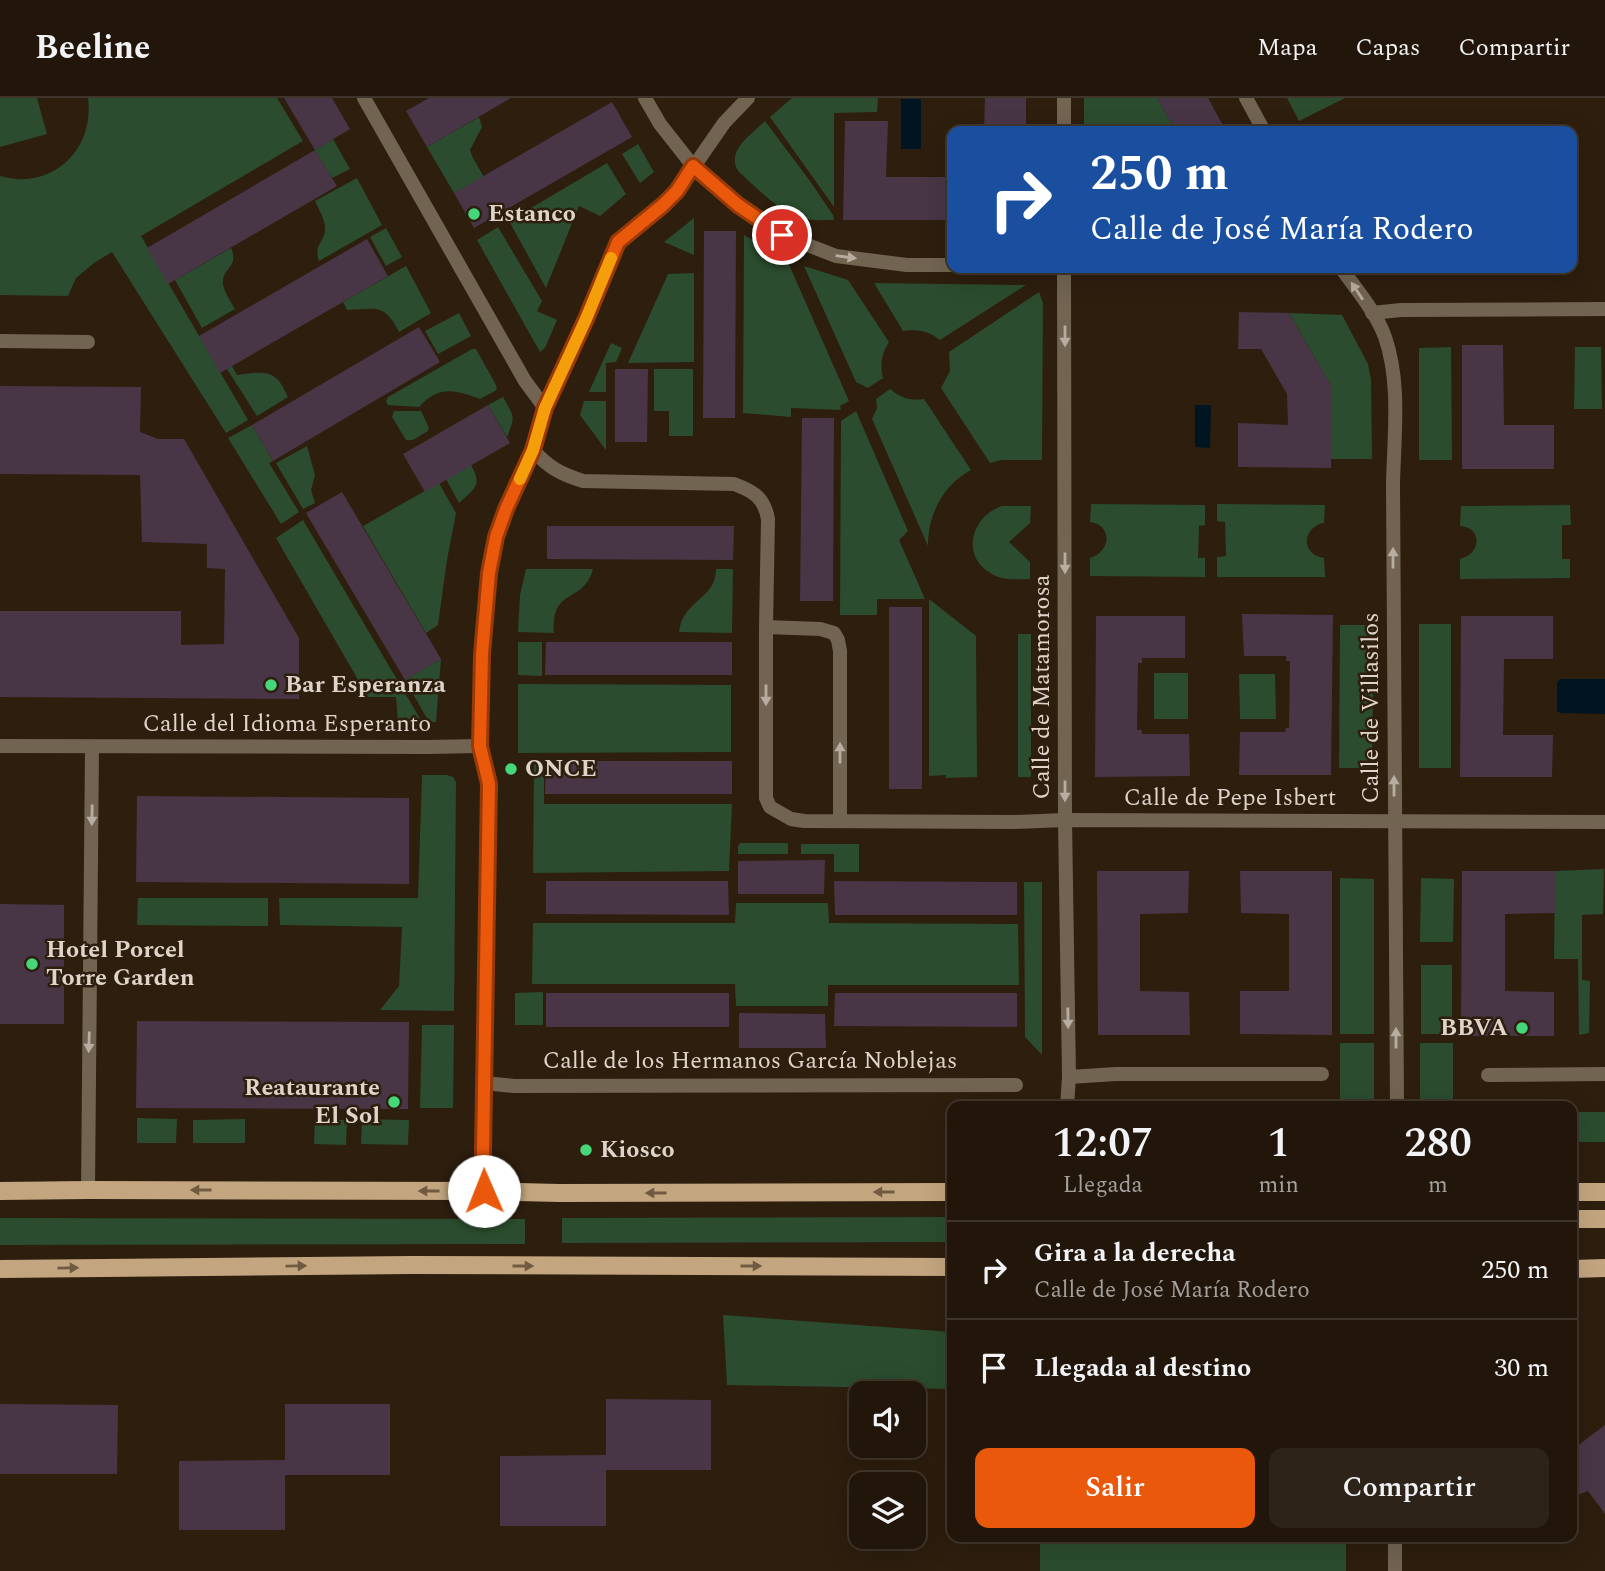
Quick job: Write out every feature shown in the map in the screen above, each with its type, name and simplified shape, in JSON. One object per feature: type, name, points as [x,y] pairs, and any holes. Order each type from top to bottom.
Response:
[{"type":"main road","points":[[0,1191],[947,1192]]},
{"type":"main road","points":[[1577,1192],[1605,1192]]},
{"type":"main road","points":[[1577,1219],[1605,1219]]},
{"type":"main road","points":[[0,1269],[398,1265],[947,1266]]},
{"type":"main road","points":[[1577,1269],[1605,1268]]},
{"type":"street","points":[[364,98],[526,381],[545,408]]},
{"type":"street","points":[[645,98],[660,124],[693,166],[738,205],[782,235],[836,256],[907,265],[947,265]]},
{"type":"street","points":[[484,1191],[489,784],[480,746],[482,654],[489,573],[496,537],[533,450],[545,408],[618,242],[677,191],[724,123],[748,98]]},
{"type":"street","points":[[1064,98],[1064,126]]},
{"type":"street","points":[[1246,98],[1261,126]]},
{"type":"street","name":"Calle de Matamorosa","points":[[1064,273],[1068,1101]]},
{"type":"street","name":"Calle de Villasilos","points":[[1344,273],[1384,336],[1393,372],[1396,1101]]},
{"type":"street","points":[[1372,313],[1401,310],[1605,309]]},
{"type":"street","points":[[0,341],[88,342]]},
{"type":"street","points":[[533,450],[544,463],[563,475],[583,481],[734,484],[749,490],[766,507],[766,627],[820,629],[834,633],[838,640],[840,821]]},
{"type":"street","name":"Calle de Pepe Isbert","points":[[766,627],[766,798],[769,807],[791,819],[1013,822],[1605,822]]},
{"type":"street","name":"Calle del Idioma Esperanto","points":[[0,746],[480,746]]},
{"type":"street","points":[[88,1190],[92,747]]},
{"type":"street","points":[[1069,1077],[1116,1074],[1322,1074]]},
{"type":"street","points":[[1488,1074],[1605,1074]]},
{"type":"street","name":"Calle de los Hermanos García Noblejas","points":[[484,1083],[514,1086],[1016,1085]]},
{"type":"street","points":[[1395,1542],[1395,1571]]},
{"type":"green space","points":[[0,98],[37,98],[47,134],[0,147]]},
{"type":"green space","points":[[88,98],[277,98],[303,141],[141,236],[248,420],[226,433],[112,252],[76,278],[68,296],[0,295],[0,176],[19,179],[37,177],[53,172],[66,162],[85,134]]},
{"type":"green space","points":[[792,98],[878,98],[877,112],[834,113],[834,207],[770,117]]},
{"type":"green space","points":[[1084,98],[1157,98],[1173,126],[1084,126]]},
{"type":"green space","points":[[1287,98],[1345,98],[1299,121]]},
{"type":"green space","points":[[479,117],[482,127],[470,150],[484,177],[454,193],[427,147]]},
{"type":"green space","points":[[765,121],[810,181],[834,220],[809,220],[784,210],[739,172],[735,165],[737,151]]},
{"type":"green space","points":[[333,139],[350,169],[332,178],[315,150]]},
{"type":"green space","points":[[638,144],[654,172],[640,183],[622,154]]},
{"type":"green space","points":[[607,163],[626,194],[600,216],[579,206],[546,288],[509,221]]},
{"type":"green space","points":[[357,178],[382,225],[319,261],[317,251],[325,229],[315,201]]},
{"type":"green space","points":[[694,218],[694,255],[664,242]]},
{"type":"green space","points":[[498,227],[542,301],[537,311],[557,320],[545,348],[540,352],[477,240]]},
{"type":"green space","points":[[386,228],[402,257],[386,266],[370,237]]},
{"type":"green space","points":[[744,235],[787,260],[849,401],[840,406],[841,410],[791,408],[791,417],[743,413]]},
{"type":"green space","points":[[231,248],[233,260],[223,284],[235,309],[202,328],[175,280]]},
{"type":"green space","points":[[406,266],[431,313],[399,332],[384,312],[373,309],[347,310],[343,302]]},
{"type":"green space","points":[[804,266],[848,280],[889,342],[882,360],[883,378],[868,388],[856,382]]},
{"type":"green space","points":[[694,273],[694,362],[628,363],[668,274]]},
{"type":"green space","points":[[874,283],[1026,285],[940,340],[923,331],[903,331]]},
{"type":"green space","points":[[1039,292],[1043,303],[1042,460],[1001,460],[990,463],[941,388],[950,371],[949,352]]},
{"type":"green space","points":[[459,313],[471,336],[438,354],[425,331]]},
{"type":"green space","points":[[1289,313],[1342,315],[1368,364],[1371,380],[1372,459],[1331,459],[1331,386]]},
{"type":"green space","points":[[611,343],[622,348],[616,362],[606,363],[606,392],[589,392]]},
{"type":"green space","points":[[1451,347],[1452,460],[1419,460],[1419,348]]},
{"type":"green space","points":[[1575,347],[1601,347],[1602,409],[1574,409]]},
{"type":"green space","points":[[476,349],[495,383],[495,391],[480,399],[463,393],[440,392],[419,407],[388,405],[388,397]]},
{"type":"green space","points":[[232,366],[237,375],[272,375],[280,382],[288,397],[257,416],[227,369]]},
{"type":"green space","points":[[654,369],[693,369],[693,436],[669,436],[669,411],[654,411]]},
{"type":"green space","points":[[890,389],[906,398],[924,399],[971,470],[952,484],[939,502],[931,523],[928,546],[872,419],[877,408],[876,399]]},
{"type":"green space","points":[[503,397],[512,416],[507,437],[488,405]]},
{"type":"green space","points":[[584,401],[606,401],[606,450],[580,415]]},
{"type":"green space","points":[[394,411],[421,411],[428,431],[413,440],[406,440],[392,417]]},
{"type":"green space","points":[[856,411],[908,531],[899,540],[925,599],[877,599],[877,615],[840,615],[841,421]]},
{"type":"green space","points":[[252,425],[273,461],[269,463],[299,512],[281,524],[228,438]]},
{"type":"green space","points":[[307,446],[315,475],[311,490],[315,503],[303,509],[276,463]]},
{"type":"green space","points":[[471,465],[475,472],[475,487],[459,503],[446,479]]},
{"type":"green space","points":[[439,483],[456,513],[438,625],[426,633],[363,526]]},
{"type":"green space","points":[[1091,504],[1205,505],[1205,525],[1199,526],[1198,558],[1205,558],[1205,577],[1090,576],[1090,558],[1102,550],[1106,539],[1103,528],[1090,522]]},
{"type":"green space","points":[[1217,504],[1325,505],[1324,523],[1313,529],[1307,544],[1312,553],[1324,558],[1325,577],[1217,577],[1217,557],[1226,556],[1225,522],[1217,521]]},
{"type":"green space","points":[[1570,505],[1571,525],[1562,525],[1562,559],[1570,559],[1570,578],[1460,579],[1460,559],[1472,552],[1476,541],[1473,531],[1460,526],[1461,506]]},
{"type":"green space","points":[[1002,506],[1031,506],[1030,523],[1009,542],[1030,562],[1030,579],[1001,578],[982,567],[976,558],[973,537],[977,527],[991,511]]},
{"type":"green space","points":[[303,520],[422,722],[398,723],[396,697],[368,697],[276,538]]},
{"type":"green space","points":[[526,569],[593,569],[582,588],[557,608],[554,633],[518,632],[520,595]]},
{"type":"green space","points":[[716,569],[733,569],[732,633],[679,632],[686,613],[711,587]]},
{"type":"green space","points":[[929,599],[976,636],[977,777],[929,776]]},
{"type":"green space","points":[[1419,624],[1451,624],[1451,768],[1419,768]]},
{"type":"green space","points":[[1340,625],[1374,625],[1372,768],[1339,768]]},
{"type":"green space","points":[[1018,634],[1031,634],[1031,777],[1018,777]]},
{"type":"green space","points":[[518,642],[542,642],[542,676],[518,675]]},
{"type":"green space","points":[[441,659],[436,722],[429,722],[405,680]]},
{"type":"green space","points":[[1154,673],[1188,673],[1188,719],[1154,719]]},
{"type":"green space","points":[[1239,674],[1275,674],[1276,719],[1240,719]]},
{"type":"green space","points":[[518,684],[731,685],[731,752],[518,753]]},
{"type":"green space","points":[[534,761],[544,761],[544,804],[732,804],[729,871],[533,873]]},
{"type":"green space","points":[[422,775],[447,775],[453,777],[456,782],[454,1011],[380,1010],[399,986],[402,927],[280,925],[279,898],[418,898]]},
{"type":"green space","points":[[740,843],[788,843],[788,854],[738,854]]},
{"type":"green space","points":[[801,844],[859,844],[859,872],[834,872],[834,854],[801,854]]},
{"type":"green space","points":[[1604,869],[1603,914],[1582,915],[1582,980],[1590,981],[1589,1033],[1579,1035],[1578,959],[1554,959],[1555,871]]},
{"type":"green space","points":[[1340,878],[1374,879],[1374,1034],[1340,1034]]},
{"type":"green space","points":[[1421,878],[1454,879],[1453,942],[1420,942]]},
{"type":"green space","points":[[1024,882],[1042,882],[1042,1055],[1025,1037]]},
{"type":"green space","points":[[138,898],[268,898],[268,926],[137,925]]},
{"type":"green space","points":[[736,903],[828,903],[829,923],[1018,924],[1019,985],[828,985],[828,1006],[736,1006],[735,984],[532,984],[533,923],[735,923]]},
{"type":"green space","points":[[1421,965],[1452,965],[1452,1034],[1421,1034]]},
{"type":"green space","points":[[543,992],[543,1025],[515,1025],[515,993]]},
{"type":"green space","points":[[422,1025],[454,1025],[453,1108],[420,1108]]},
{"type":"green space","points":[[1340,1043],[1374,1043],[1374,1101],[1340,1101]]},
{"type":"green space","points":[[1420,1043],[1453,1043],[1453,1101],[1420,1101]]},
{"type":"green space","points":[[1577,1112],[1605,1112],[1605,1142],[1577,1142]]},
{"type":"green space","points":[[137,1118],[177,1119],[176,1143],[137,1143]]},
{"type":"green space","points":[[245,1119],[245,1143],[193,1143],[193,1120]]},
{"type":"green space","points":[[315,1119],[347,1120],[346,1145],[314,1144]]},
{"type":"green space","points":[[362,1119],[409,1120],[408,1145],[361,1144]]},
{"type":"green space","points":[[947,1217],[947,1242],[562,1243],[562,1218]]},
{"type":"green space","points":[[0,1218],[525,1219],[525,1244],[0,1245]]},
{"type":"green space","points":[[723,1315],[947,1332],[947,1389],[926,1389],[926,1381],[849,1381],[849,1387],[727,1385]]},
{"type":"green space","points":[[1040,1542],[1346,1542],[1346,1571],[1040,1571]]},
{"type":"water","points":[[901,99],[921,99],[921,149],[901,149]]},
{"type":"water","points":[[1195,405],[1211,405],[1210,448],[1195,447]]},
{"type":"water","points":[[1560,679],[1605,679],[1605,714],[1557,711],[1557,683]]},
{"type":"building","points":[[284,98],[332,98],[350,129],[315,150]]},
{"type":"building","points":[[429,98],[511,98],[427,147],[406,111]]},
{"type":"building","points":[[985,98],[1026,98],[1026,126],[984,126]]},
{"type":"building","points":[[1157,98],[1208,98],[1223,126],[1173,126]]},
{"type":"building","points":[[612,102],[632,137],[474,228],[454,193]]},
{"type":"building","points":[[845,121],[888,121],[886,177],[947,177],[947,220],[843,220]]},
{"type":"building","points":[[315,150],[337,186],[168,284],[147,248]]},
{"type":"building","points":[[704,231],[736,231],[735,418],[703,418]]},
{"type":"building","points":[[367,239],[388,276],[220,373],[199,336]]},
{"type":"building","points":[[1239,312],[1289,313],[1331,386],[1331,468],[1238,467],[1238,423],[1288,425],[1287,394],[1261,349],[1238,349]]},
{"type":"building","points":[[419,327],[440,362],[273,461],[252,425]]},
{"type":"building","points":[[1462,345],[1503,345],[1504,425],[1554,425],[1554,469],[1462,469]]},
{"type":"building","points":[[615,369],[648,369],[647,442],[615,442]]},
{"type":"building","points":[[0,386],[141,387],[140,432],[158,439],[184,439],[299,638],[299,699],[0,697],[0,611],[181,611],[181,645],[224,644],[225,569],[207,568],[207,544],[142,542],[140,475],[0,474]]},
{"type":"building","points":[[488,405],[510,443],[425,492],[403,454]]},
{"type":"building","points":[[802,418],[834,418],[833,601],[800,601]]},
{"type":"building","points":[[342,492],[441,659],[405,680],[306,513]]},
{"type":"building","points":[[547,526],[734,526],[733,560],[547,559]]},
{"type":"building","points":[[889,607],[922,607],[922,789],[889,789]]},
{"type":"building","points":[[1242,614],[1333,615],[1331,775],[1239,775],[1240,732],[1285,732],[1286,728],[1289,728],[1290,661],[1286,661],[1286,656],[1244,656]]},
{"type":"building","points":[[1096,616],[1185,616],[1185,658],[1142,658],[1142,663],[1138,663],[1137,730],[1142,730],[1142,734],[1189,734],[1190,776],[1095,777]]},
{"type":"building","points":[[1461,616],[1553,616],[1553,659],[1504,659],[1503,735],[1553,735],[1552,777],[1460,777]]},
{"type":"building","points":[[546,642],[732,642],[732,675],[545,675]]},
{"type":"building","points":[[546,761],[732,761],[732,794],[545,794]]},
{"type":"building","points":[[137,796],[409,798],[409,884],[136,882]]},
{"type":"building","points":[[825,860],[824,894],[738,894],[738,861]]},
{"type":"building","points":[[1097,871],[1189,871],[1188,913],[1140,914],[1140,991],[1189,992],[1190,1035],[1098,1035]]},
{"type":"building","points":[[1240,871],[1332,871],[1332,1035],[1240,1034],[1240,991],[1289,991],[1289,914],[1241,913]]},
{"type":"building","points":[[1462,871],[1555,871],[1555,913],[1505,914],[1505,991],[1554,992],[1554,1036],[1461,1036]]},
{"type":"building","points":[[546,881],[728,881],[729,915],[546,914]]},
{"type":"building","points":[[834,881],[1017,882],[1017,915],[835,915]]},
{"type":"building","name":"Hotel Porcel Torre Garden","points":[[0,904],[64,905],[64,1024],[0,1024]]},
{"type":"building","points":[[546,993],[729,993],[729,1027],[546,1027]]},
{"type":"building","points":[[835,993],[1017,993],[1017,1027],[834,1026]]},
{"type":"building","points":[[739,1013],[825,1014],[826,1048],[739,1048]]},
{"type":"building","points":[[137,1021],[409,1022],[408,1109],[136,1108]]},
{"type":"building","points":[[606,1399],[711,1400],[711,1470],[606,1470],[606,1526],[500,1526],[500,1456],[606,1455]]},
{"type":"building","points":[[0,1404],[118,1405],[117,1474],[0,1474]]},
{"type":"building","points":[[285,1404],[390,1404],[390,1475],[285,1475],[285,1530],[179,1530],[179,1461],[285,1460]]},
{"type":"building","points":[[1605,1425],[1605,1514],[1588,1491],[1577,1495],[1577,1446]]},
{"type":"slow traffic","points":[[520,479],[533,450],[545,408],[611,258]]},
{"type":"place","name":"Estanco","points":[[474,214]]},
{"type":"place","name":"Bar Esperanza","points":[[271,685]]},
{"type":"place","name":"ONCE","points":[[511,769]]},
{"type":"place","name":"Hotel Porcel Torre Garden","points":[[32,964]]},
{"type":"place","name":"BBVA","points":[[1522,1028]]},
{"type":"place","name":"Reataurante El Sol","points":[[394,1102]]},
{"type":"place","name":"Kiosco","points":[[586,1150]]},
{"type":"route","points":[[484,1191],[489,784],[480,746],[482,654],[489,573],[496,537],[533,450],[545,408],[618,242],[677,191],[693,166],[738,205],[782,235]]}]
